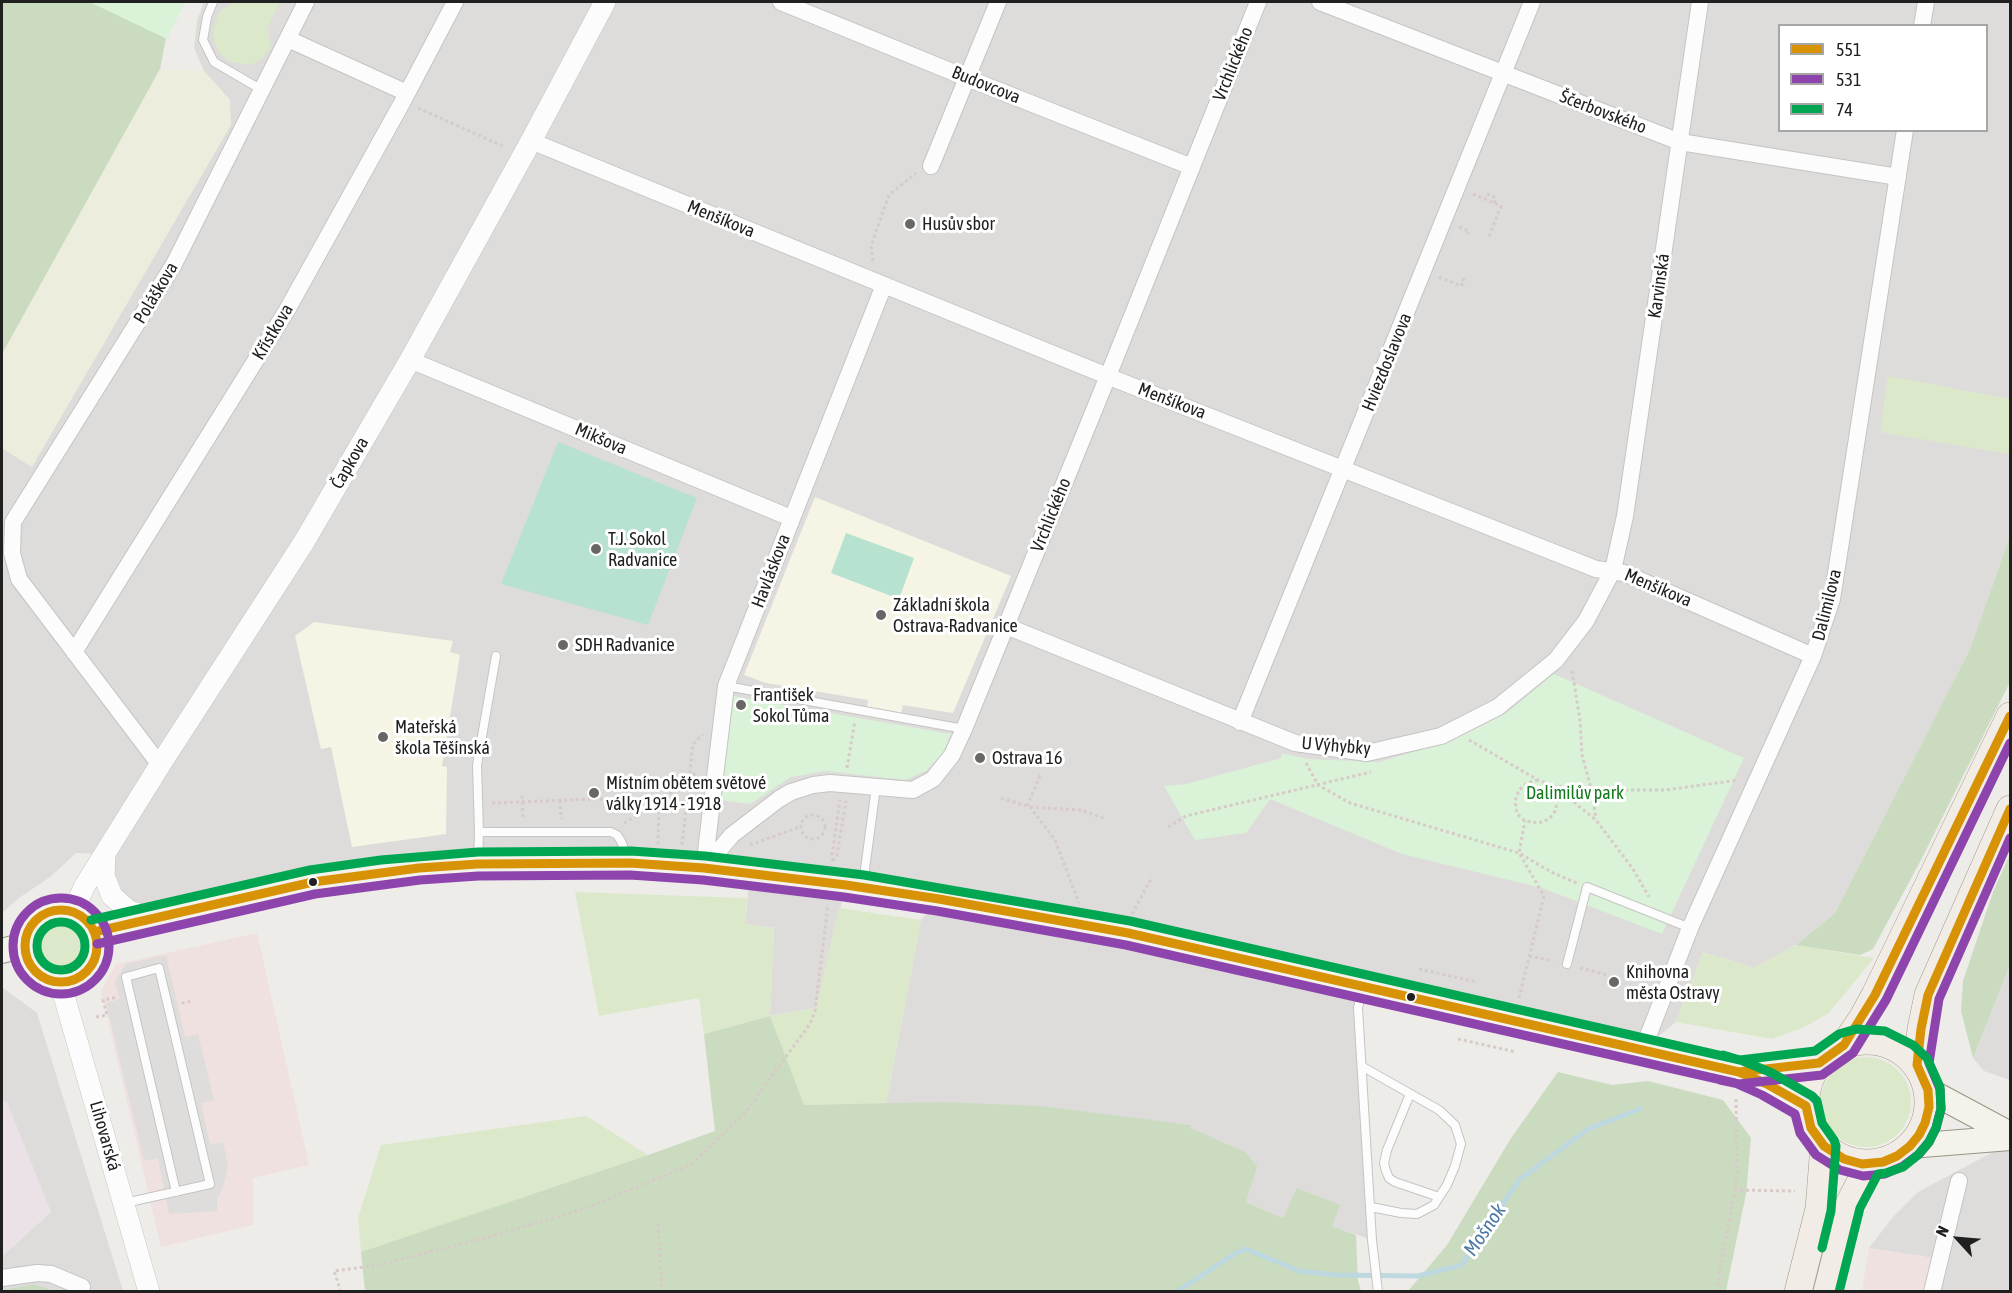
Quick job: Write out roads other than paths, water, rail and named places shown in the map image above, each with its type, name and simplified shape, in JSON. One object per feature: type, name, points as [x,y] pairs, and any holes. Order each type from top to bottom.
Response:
[{"type":"main road","points":[[1844,1046],[1875,995],[2010,716]]},
{"type":"main road","points":[[1917,1065],[1928,995],[2010,809]]},
{"type":"main road","points":[[94,932],[313,882],[419,868],[478,864],[630,863],[704,868],[863,887],[1128,933],[1739,1072],[1767,1084],[1806,1106]]},
{"type":"main road","points":[[62,909],[73,912],[89,923],[94,932],[97,944],[90,966],[82,975],[72,980],[60,982],[39,975],[31,967],[26,957],[13,948],[40,916],[50,911],[62,909]]},
{"type":"main road","points":[[1739,1072],[1819,1063],[1844,1046],[1858,1041],[1883,1042],[1907,1055],[1917,1065],[1924,1078],[1928,1090],[1929,1107],[1919,1135],[1897,1156],[1883,1162],[1863,1164],[1844,1159],[1824,1146],[1811,1128],[1806,1106],[1808,1086],[1819,1063]]},
{"type":"main road","points":[[1928,1090],[2010,1134]]},
{"type":"main road","points":[[1910,1146],[2010,1138]]},
{"type":"main road","points":[[1798,1292],[1819,1209],[1824,1146]]},
{"type":"main road","points":[[1827,1292],[1849,1204],[1870,1163]]},
{"type":"street","name":"Poláškova","points":[[19,579],[12,553],[13,522],[174,264],[306,2]]},
{"type":"street","name":"Křístkova","points":[[74,652],[287,310],[405,97],[454,2]]},
{"type":"street","name":"Čapkova","points":[[73,912],[84,887],[160,765],[304,542],[410,360],[528,148],[605,2]]},
{"type":"street","name":"Budovcova","points":[[781,2],[1192,167]]},
{"type":"street","points":[[931,166],[998,2]]},
{"type":"street","name":"Vrchlického","points":[[704,868],[732,836],[779,799],[813,784],[845,784],[875,796],[913,790],[933,779],[946,763],[964,729],[1258,2]]},
{"type":"street","name":"Ščerbovského","points":[[1320,2],[1680,142],[1898,177]]},
{"type":"street","name":"Hviezdoslavova","points":[[1240,722],[1532,2]]},
{"type":"street","name":"Karvinská","points":[[1613,570],[1625,516],[1700,2]]},
{"type":"street","points":[[1922,24],[1926,2]]},
{"type":"street","points":[[288,39],[405,97]]},
{"type":"street","name":"Dalimilova","points":[[1643,1049],[1690,928],[1813,656],[1832,599],[1905,132]]},
{"type":"street","name":"Menšíkova","points":[[528,148],[880,283],[1596,569],[1624,573],[1813,656]]},
{"type":"street","name":"Havláskova","points":[[704,868],[726,686],[880,283]]},
{"type":"street","name":"Mikšova","points":[[410,360],[791,518]]},
{"type":"street","name":"Poláškova","points":[[2,567],[19,579],[160,765]]},
{"type":"street","name":"U Výhybky","points":[[1006,626],[1295,743],[1367,753],[1441,736],[1498,707],[1556,660],[1586,621],[1613,570]]},
{"type":"street","points":[[105,854],[104,876],[112,896],[129,911],[152,918]]},
{"type":"street","name":"Lihovarská","points":[[60,982],[149,1292]]},
{"type":"street","points":[[1932,1292],[1959,1181]]},
{"type":"street","points":[[2,1278],[37,1273],[51,1274],[82,1287]]},
{"type":"lane","points":[[213,2],[207,17],[203,40],[214,62],[262,90]]},
{"type":"lane","points":[[478,864],[477,765],[496,656]]},
{"type":"lane","points":[[726,686],[964,729]]},
{"type":"lane","points":[[863,887],[875,796]]},
{"type":"lane","points":[[479,832],[606,832],[619,837],[630,863]]},
{"type":"lane","points":[[1567,964],[1587,887],[1690,928]]},
{"type":"lane","points":[[124,1203],[176,1192],[210,1184],[159,968],[126,976],[176,1192]]},
{"type":"lane","points":[[1363,987],[1358,1008],[1378,1288]]},
{"type":"lane","points":[[1363,1067],[1439,1110],[1455,1125],[1461,1144],[1447,1185],[1434,1205],[1417,1214],[1401,1214],[1371,1207]]},
{"type":"lane","points":[[1410,1094],[1387,1150],[1384,1163],[1386,1171],[1389,1178],[1395,1182],[1439,1197]]},
{"type":"waterway","name":"Mošnok","points":[[1176,1292],[1236,1253],[1246,1249],[1299,1271],[1336,1275],[1418,1276],[1462,1265],[1519,1180],[1588,1129],[1640,1109]]},
{"type":"place","name":"Husův sbor","points":[[910,224]]},
{"type":"place","name":"T.J. Sokol Radvanice","points":[[596,549]]},
{"type":"place","name":"Základní škola Ostrava-Radvanice","points":[[881,615]]},
{"type":"place","name":"SDH Radvanice","points":[[563,645]]},
{"type":"place","name":"František Sokol Tůma","points":[[741,705]]},
{"type":"place","name":"Mateřská škola Těšínská","points":[[383,737]]},
{"type":"place","name":"Ostrava 16","points":[[980,758]]},
{"type":"place","name":"Místním obětem světové války 1914 - 1918","points":[[594,793]]},
{"type":"place","name":"Knihovna města Ostravy","points":[[1614,982]]},
{"type":"park label","name":"Dalimilův park","points":[[1575,793]]}]
